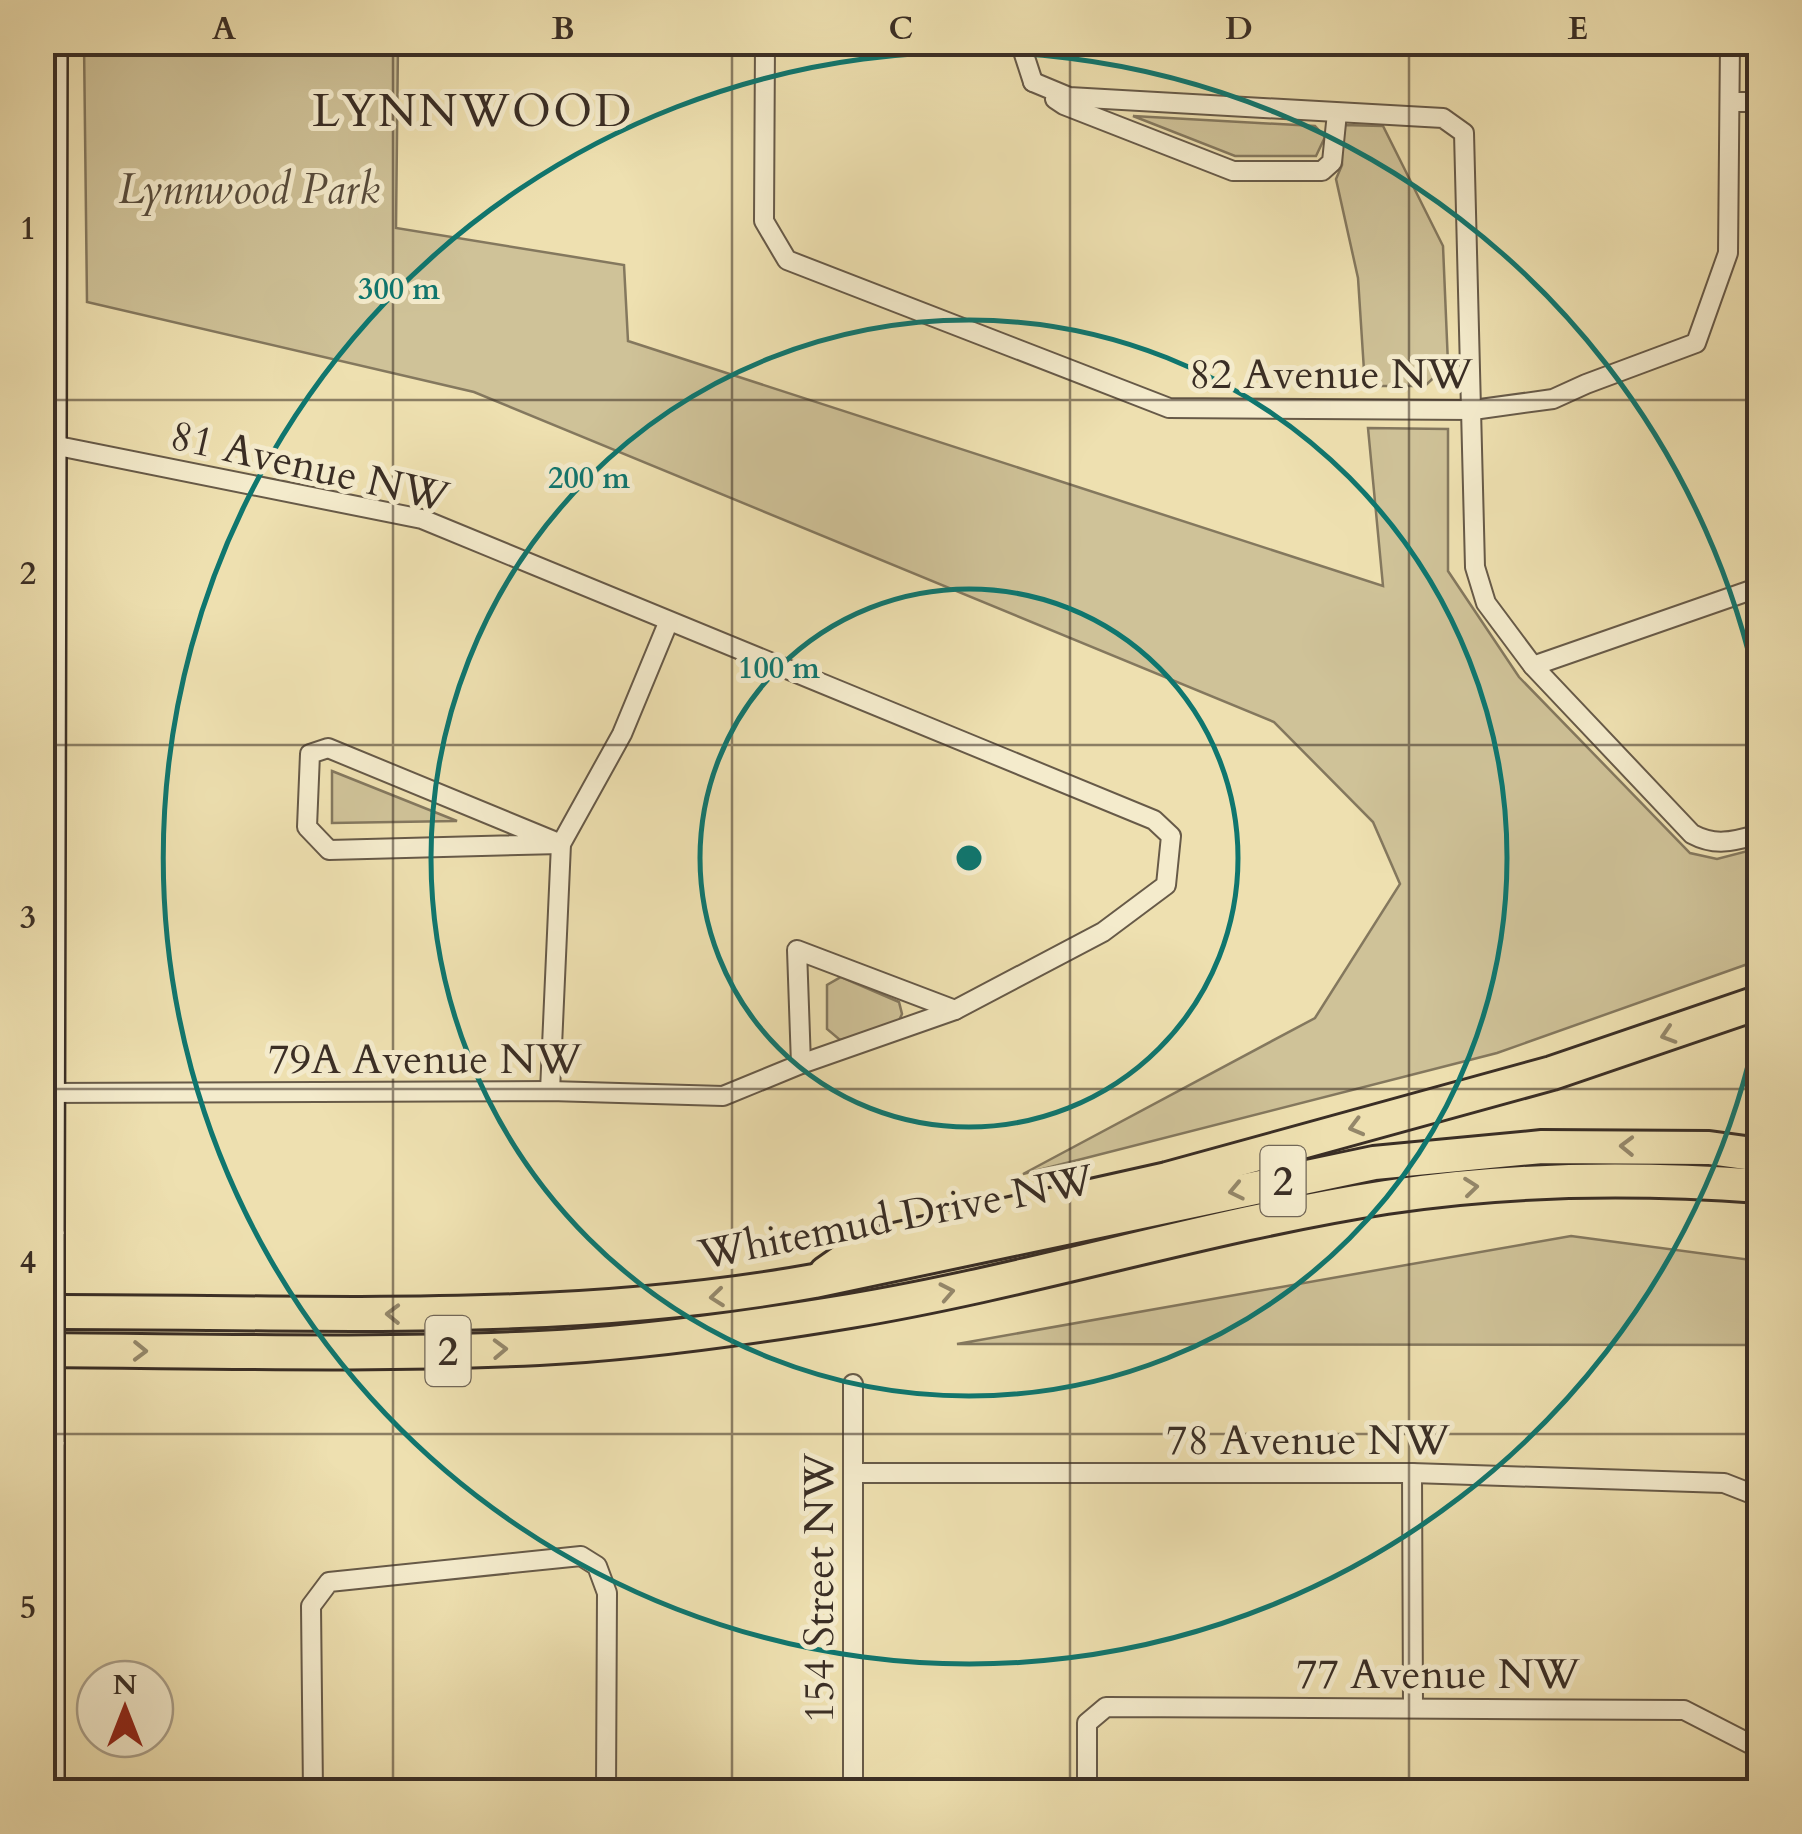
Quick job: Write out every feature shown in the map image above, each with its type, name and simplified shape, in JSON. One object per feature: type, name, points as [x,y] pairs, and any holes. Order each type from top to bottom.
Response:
[{"type":"highway","points":[[814,1281],[863,1247],[1168,1179],[1552,1073],[1760,1002]]},
{"type":"highway","name":"Whitemud Drive NW","points":[[42,1312],[446,1315],[630,1307],[814,1281],[1374,1163],[1542,1147],[1709,1148],[1760,1154]]},
{"type":"highway","name":"Whitemud Drive NW","points":[[42,1350],[394,1352],[543,1348],[678,1335],[851,1311],[1386,1197],[1471,1187],[1617,1179],[1760,1186]]},
{"type":"street","points":[[51,1792],[47,443],[48,190],[54,42]]},
{"type":"street","name":"82 Avenue NW","points":[[765,42],[764,221],[787,260],[1169,408],[1473,410],[1553,400],[1696,343],[1728,253],[1730,102]]},
{"type":"street","points":[[1020,42],[1033,82],[1064,105],[1233,172],[1322,171],[1332,162],[1337,113]]},
{"type":"street","points":[[1730,42],[1730,102],[1760,102]]},
{"type":"street","points":[[1033,82],[1069,97],[1443,118],[1464,133],[1475,567],[1486,603],[1533,666],[1692,834],[1706,842],[1723,844],[1760,834]]},
{"type":"street","name":"81 Avenue NW","points":[[47,443],[422,519],[1154,820],[1171,836],[1166,885]]},
{"type":"street","points":[[1533,666],[1760,587]]},
{"type":"street","points":[[550,1091],[560,844],[622,734],[668,622]]},
{"type":"street","points":[[328,748],[560,844],[330,850],[307,826],[310,754],[328,748]]},
{"type":"street","name":"79A Avenue NW","points":[[48,1093],[550,1091],[723,1096],[955,1010],[1104,932],[1166,885]]},
{"type":"street","points":[[801,1064],[797,950],[955,1010]]},
{"type":"street","name":"154 Street NW","points":[[853,1384],[853,1792]]},
{"type":"street","name":"78 Avenue NW","points":[[854,1473],[1412,1473],[1724,1482],[1760,1497]]},
{"type":"street","points":[[1412,1473],[1413,1707]]},
{"type":"street","points":[[313,1792],[311,1606],[329,1582],[581,1556],[598,1566],[606,1593],[606,1792]]},
{"type":"street","name":"77 Avenue NW","points":[[1088,1792],[1088,1724],[1106,1707],[1684,1710],[1760,1749]]},
{"type":"green space","name":"Lynnwood Park","points":[[84,43],[398,43],[396,228],[624,265],[628,341],[1383,586],[1368,428],[1448,429],[1448,571],[1519,677],[1690,853],[1717,859],[1759,848],[1759,960],[1497,1053],[1023,1174],[1315,1018],[1400,884],[1373,822],[1274,722],[474,392],[87,302]]},
{"type":"green space","points":[[1133,116],[1315,126],[1325,137],[1316,156],[1235,156]]},
{"type":"green space","points":[[1342,125],[1383,126],[1443,246],[1448,364],[1425,386],[1365,386],[1358,278],[1336,179],[1342,165]]},
{"type":"green space","points":[[332,771],[457,821],[332,823]]},
{"type":"green space","points":[[841,977],[899,1002],[902,1014],[897,1025],[840,1040],[827,1029],[827,985]]},
{"type":"green space","points":[[1571,1236],[1759,1261],[1759,1345],[957,1344]]},
{"type":"district","name":"LYNNWOOD","points":[[473,110]]}]
